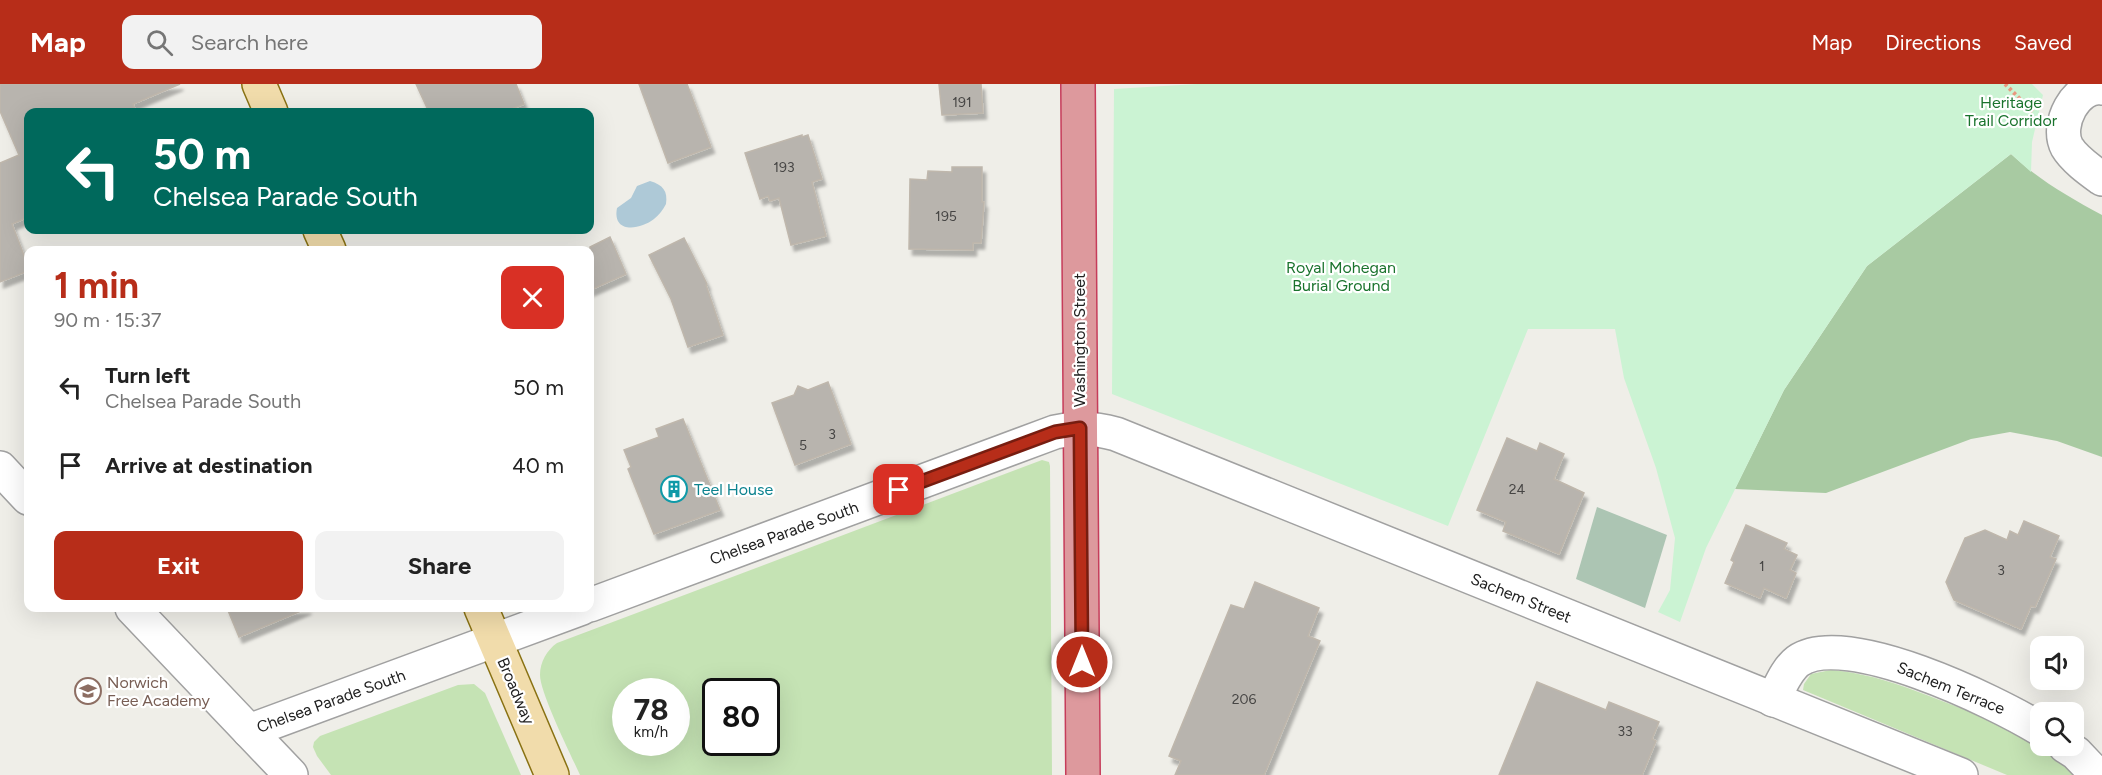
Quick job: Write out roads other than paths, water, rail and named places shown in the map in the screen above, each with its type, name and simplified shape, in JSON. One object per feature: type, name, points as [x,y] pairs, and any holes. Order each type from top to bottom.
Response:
[{"type":"highway","name":"Washington Street","points":[[1078,84],[1083,775]]},
{"type":"main road","points":[[258,84],[269,108]]},
{"type":"main road","name":"Broadway","points":[[483,612],[552,775]]},
{"type":"street","points":[[2102,88],[2097,87],[2083,92],[2070,107],[2064,120],[2062,133],[2067,147],[2102,179]]},
{"type":"street","name":"Chelsea Parade South","points":[[594,604],[1055,432],[1080,428]]},
{"type":"street","name":"Sachem Street","points":[[1080,428],[1116,434],[1961,775]]},
{"type":"street","points":[[0,468],[24,494]]},
{"type":"street","points":[[136,612],[291,775]]},
{"type":"street","name":"Chelsea Parade South","points":[[249,731],[571,612]]},
{"type":"street","name":"Sachem Terrace","points":[[1773,700],[1785,677],[1798,661],[1820,655],[1848,655],[1898,665],[1929,676],[1998,705],[2030,723]]},
{"type":"street","points":[[2079,756],[2097,775]]},
{"type":"water","points":[[650,181],[658,184],[665,192],[664,208],[654,219],[642,226],[623,226],[617,216],[617,208],[631,198],[637,186]]},
{"type":"place","name":"Teel House","points":[[674,489]]},
{"type":"place","name":"Norwich Free Academy","points":[[88,691]]},
{"type":"park label","name":"Heritage Trail Corridor","points":[[2011,111]]},
{"type":"park label","name":"Royal Mohegan Burial Ground","points":[[1341,276]]}]
